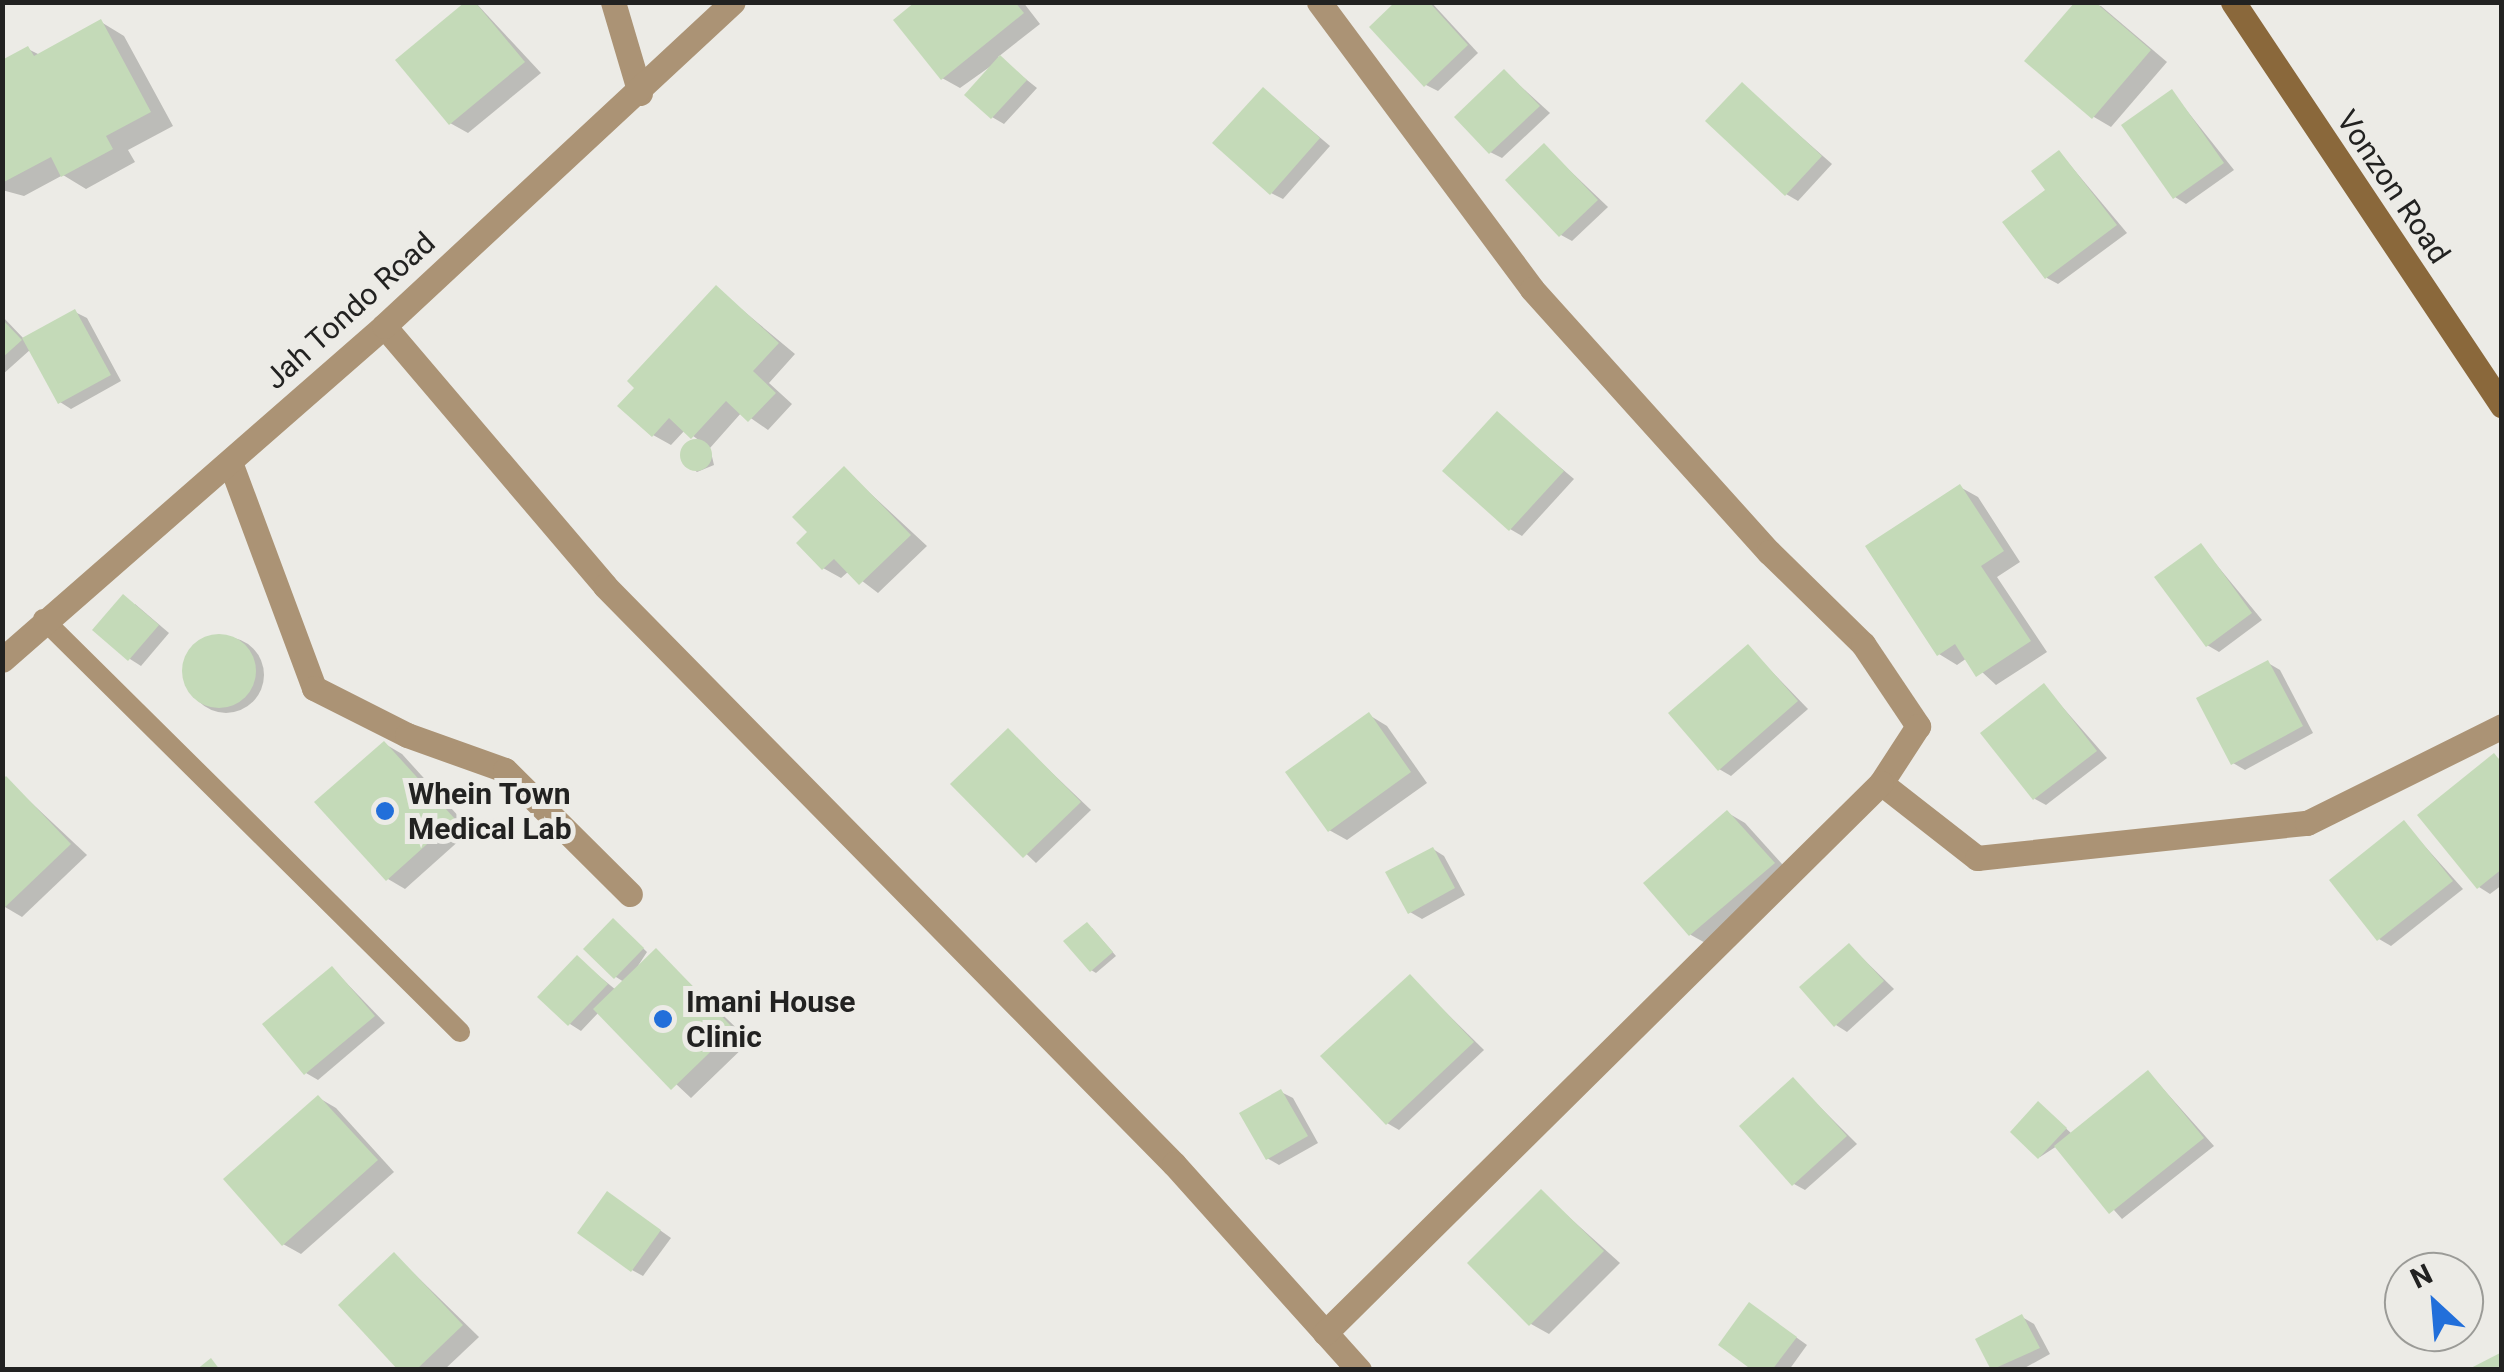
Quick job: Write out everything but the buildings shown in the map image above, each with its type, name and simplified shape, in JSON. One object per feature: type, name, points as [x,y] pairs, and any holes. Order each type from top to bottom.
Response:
[{"type":"street","points":[[613,2],[640,93]]},
{"type":"street","name":"Jah Tondo Road","points":[[2,660],[43,619],[384,326],[640,93],[733,2]]},
{"type":"street","points":[[1319,2],[1532,289],[1769,552],[1863,644],[1918,726],[1881,783],[1325,1333]]},
{"type":"street","name":"Vonzon Road","points":[[2234,2],[2502,406]]},
{"type":"street","points":[[384,326],[605,586],[1174,1164],[1360,1370]]},
{"type":"street","points":[[230,462],[314,688],[407,736],[505,770],[630,894]]},
{"type":"street","points":[[1881,783],[1977,858],[2306,824],[2502,726]]},
{"type":"lane","points":[[43,619],[460,1032]]},
{"type":"place","name":"Whein Town Medical Lab","points":[[385,811]]},
{"type":"place","name":"Imani House Clinic","points":[[663,1019]]}]
